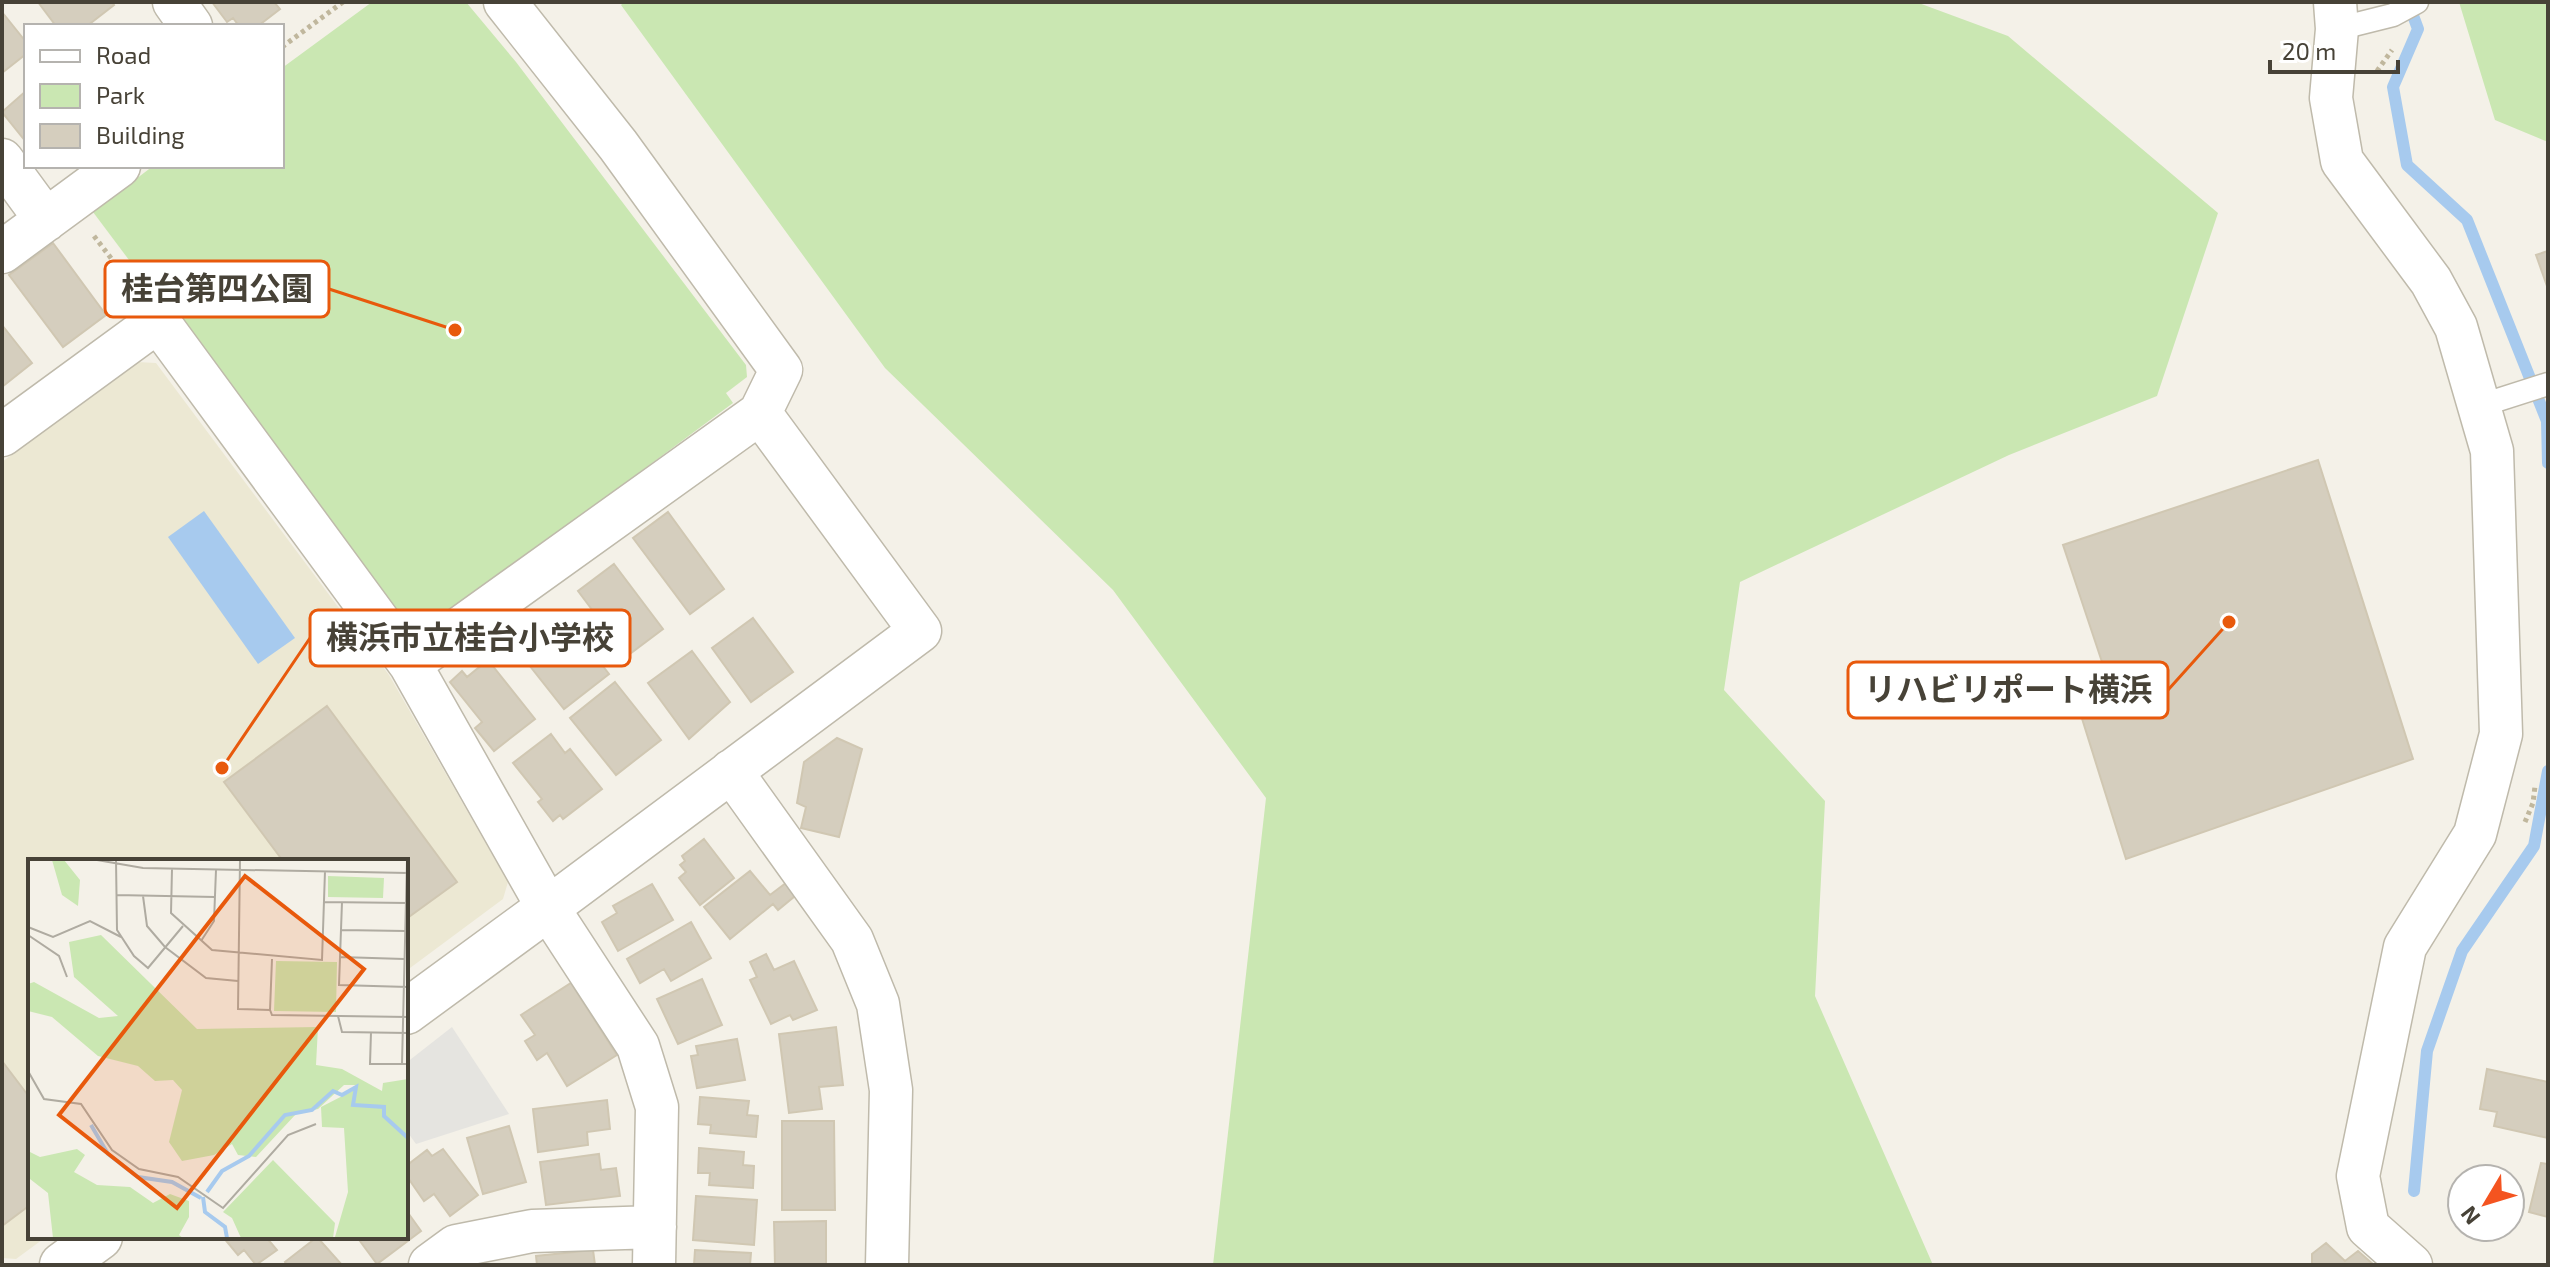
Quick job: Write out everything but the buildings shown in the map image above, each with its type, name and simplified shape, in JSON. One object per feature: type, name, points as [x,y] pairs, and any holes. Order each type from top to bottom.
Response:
[{"type":"street","points":[[174,2],[190,24]]},
{"type":"street","points":[[410,664],[760,413],[781,370],[618,145],[505,2]]},
{"type":"street","points":[[2336,16],[2331,98],[2342,161],[2431,281],[2456,327],[2492,451],[2501,734],[2475,834],[2405,947],[2358,1176],[2368,1227],[2411,1265]]},
{"type":"street","points":[[2,160],[57,211]]},
{"type":"street","points":[[2,252],[116,168]]},
{"type":"street","points":[[2,435],[158,321],[410,664],[548,908],[638,1046],[657,1107],[654,1246],[532,1231],[456,1246],[430,1265]]},
{"type":"street","points":[[408,1011],[920,631],[760,413]]},
{"type":"street","points":[[731,771],[852,940],[878,1004],[891,1090],[887,1265]]},
{"type":"street","points":[[62,1265],[97,1239]]},
{"type":"lane","points":[[2336,16],[2393,15],[2413,4]]},
{"type":"lane","points":[[2479,406],[2548,384]]},
{"type":"path","points":[[284,46],[343,2]]},
{"type":"path","points":[[57,211],[158,321]]},
{"type":"shaded area","points":[[137,362],[156,363],[389,675],[508,882],[503,899],[408,970],[408,859],[28,859],[28,1239],[43,1239],[16,1259],[2,1258],[2,462]]},
{"type":"shaded area","points":[[452,1027],[509,1114],[416,1144],[408,1133],[408,1061]]},
{"type":"green space","points":[[372,2],[466,2],[516,62],[746,365],[747,377],[726,393],[733,403],[427,630],[407,626],[161,293],[156,296],[93,212],[150,168],[284,168],[284,67]]},
{"type":"green space","points":[[624,2],[1916,2],[2008,36],[2218,213],[2157,396],[2009,455],[1740,582],[1724,690],[1825,801],[1815,996],[1933,1265],[1213,1265],[1266,798],[1113,590],[885,368],[621,5]]},
{"type":"green space","points":[[2459,2],[2548,2],[2548,142],[2495,120]]},
{"type":"water","points":[[204,511],[295,638],[258,664],[168,537]]},
{"type":"waterway","points":[[2408,2],[2418,29],[2393,87],[2407,165],[2467,220],[2547,421],[2548,463]]},
{"type":"waterway","points":[[2414,1191],[2427,1051],[2462,951],[2534,846],[2548,771]]},
{"type":"place","name":"桂台第四公園","points":[[455,330]]},
{"type":"place","name":"リハビリポート横浜","points":[[2229,622]]},
{"type":"place","name":"横浜市立桂台小学校","points":[[222,768]]}]
